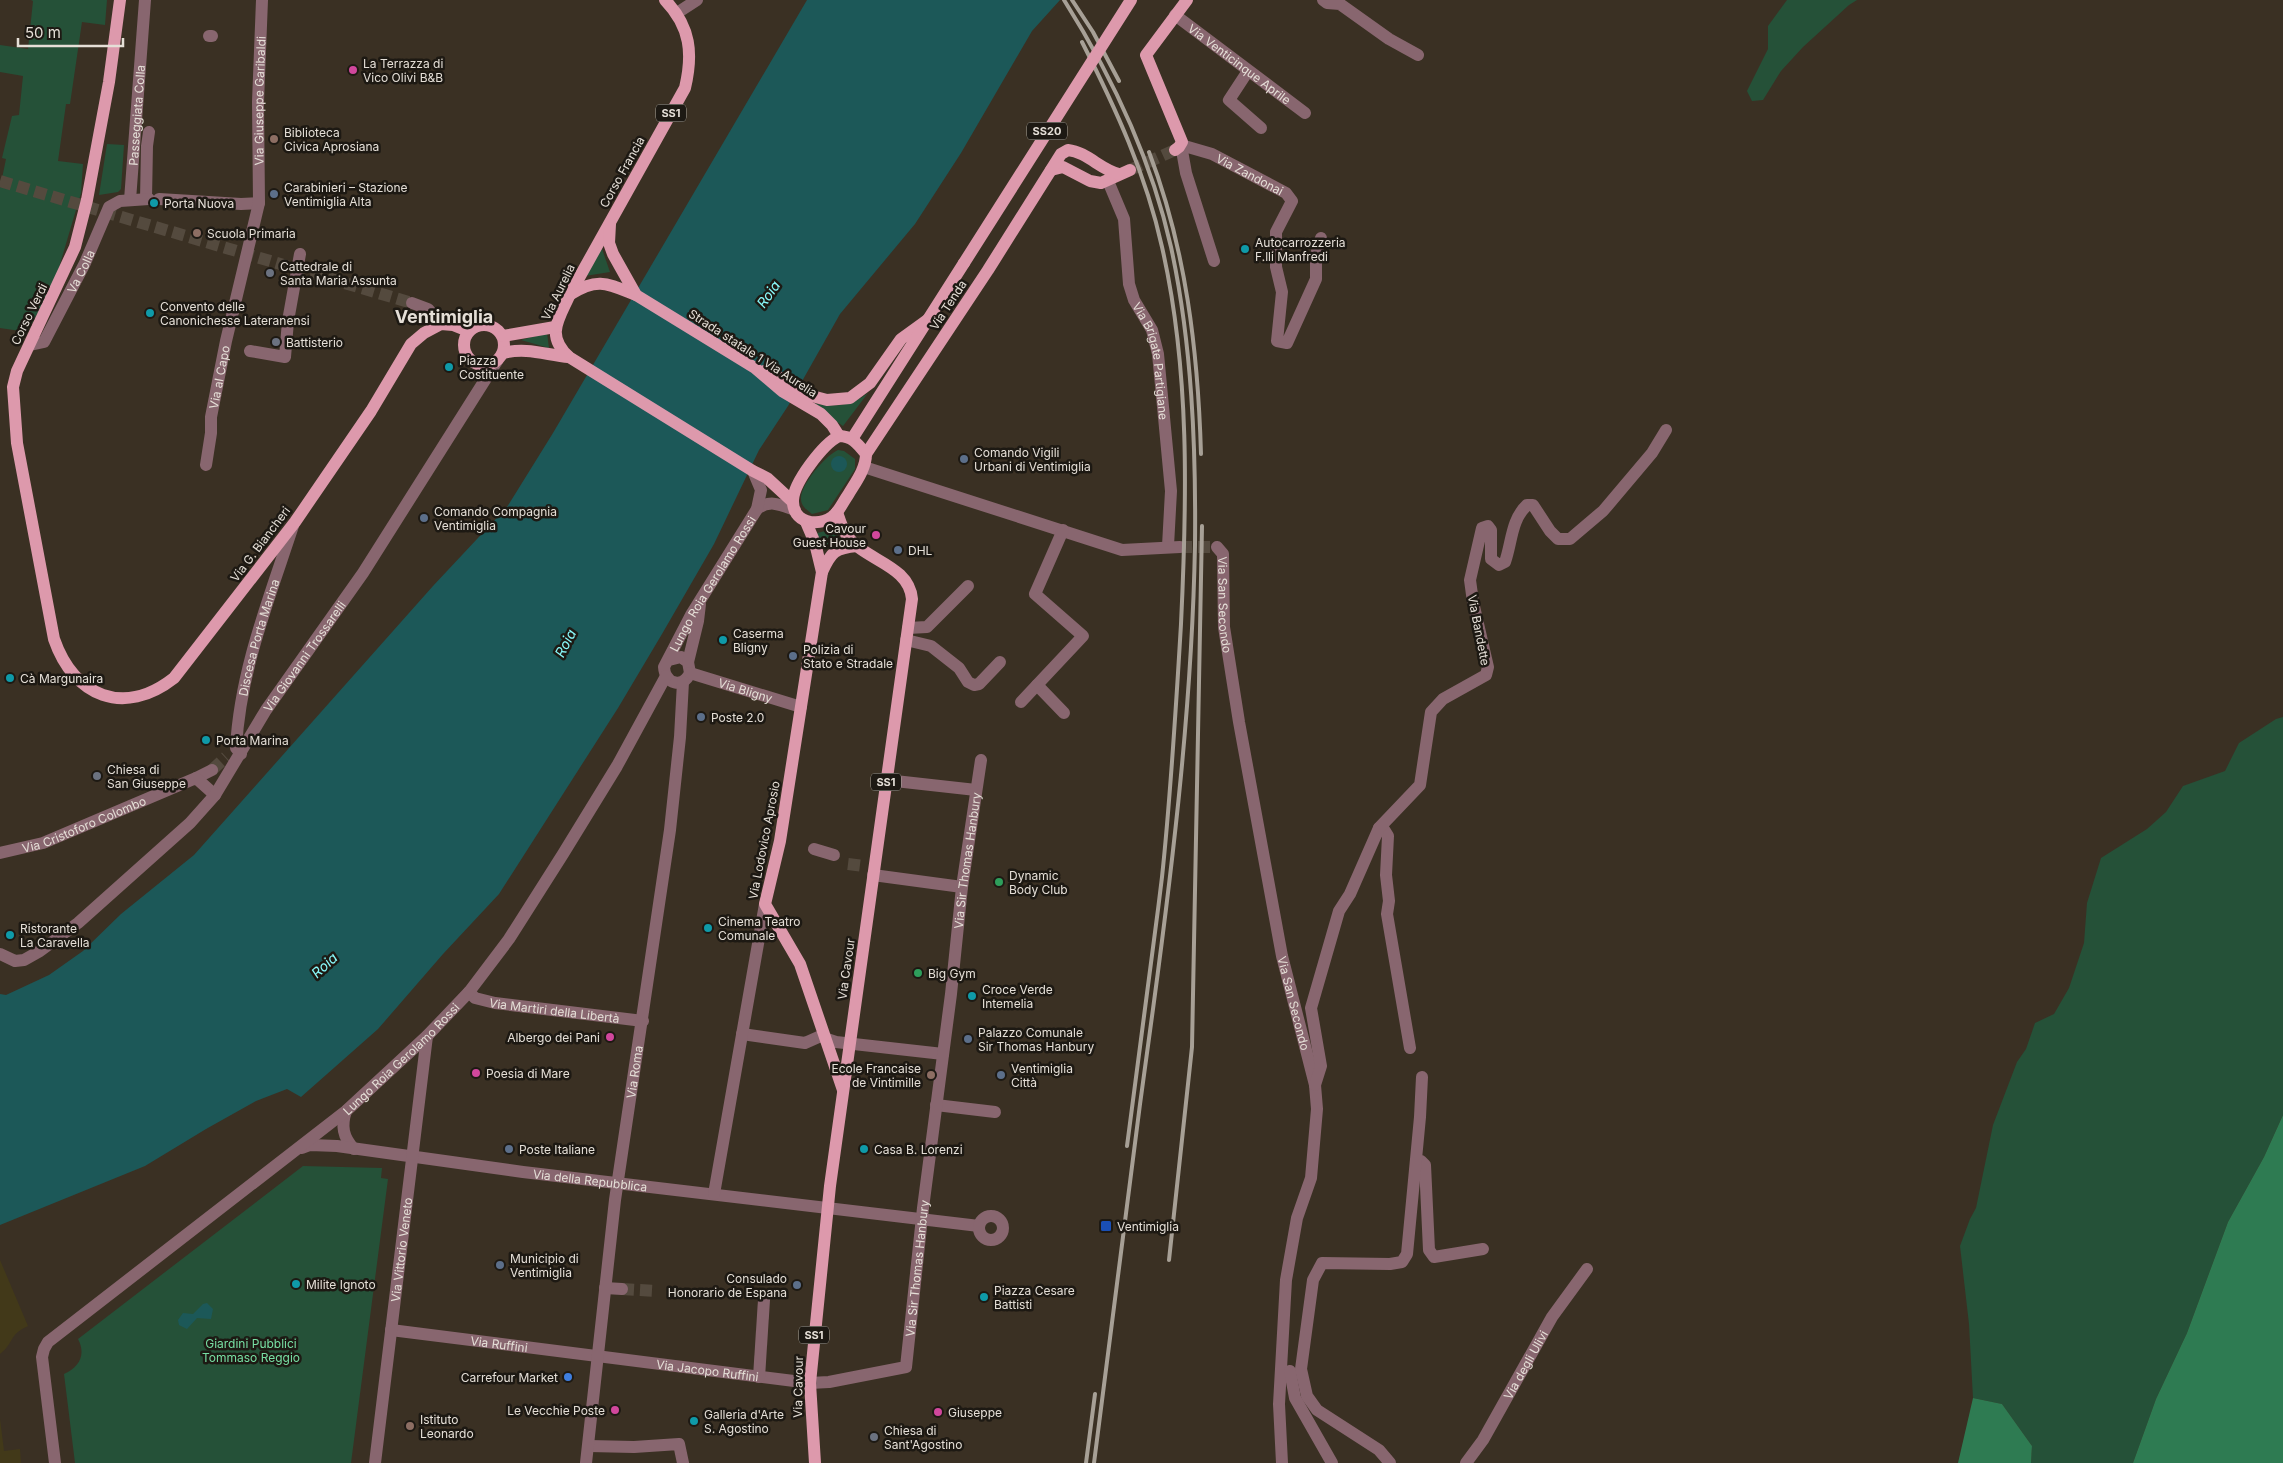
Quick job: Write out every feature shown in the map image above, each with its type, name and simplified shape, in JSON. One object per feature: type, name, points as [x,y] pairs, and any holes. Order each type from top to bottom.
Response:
[{"type":"main road","name":"Corso Verdi","points":[[90,687],[71,672],[61,659],[54,640],[17,443],[13,387],[17,371],[68,266],[85,209],[109,82],[120,0]]},
{"type":"main road","name":"Corso Francia","points":[[610,222],[685,88],[690,64],[686,35],[677,13],[666,0]]},
{"type":"main road","name":"SS20","points":[[852,439],[1131,0]]},
{"type":"main road","points":[[1178,147],[1180,136],[1146,55],[1187,0]]},
{"type":"main road","name":"Via Tenda","points":[[866,454],[988,270],[1061,154],[1068,150],[1076,152],[1110,172],[1125,172],[1108,181]]},
{"type":"main road","points":[[1050,170],[1063,167],[1096,182],[1108,181]]},
{"type":"main road","name":"Strada statale 1 Via Aurelia","points":[[610,222],[609,242],[619,266],[636,295],[755,368],[782,391],[821,414],[832,425],[839,436]]},
{"type":"main road","name":"Via Aurelia","points":[[610,222],[570,294],[555,327],[556,340],[561,350],[584,367],[753,471],[764,482]]},
{"type":"main road","points":[[570,294],[585,285],[606,283],[636,295]]},
{"type":"main road","points":[[755,368],[781,378],[808,395],[827,400],[850,398],[870,383],[901,339],[930,318]]},
{"type":"main road","points":[[441,324],[453,325],[468,331]]},
{"type":"main road","name":"Via G. Biancheri","points":[[90,687],[103,696],[121,700],[141,697],[162,688],[174,678],[295,522],[371,411],[411,344],[424,333],[441,324]]},
{"type":"main road","points":[[500,357],[505,344],[496,328],[487,324],[476,325],[468,331],[464,345],[466,353],[470,360],[478,364],[488,365],[518,349],[569,357]]},
{"type":"main road","points":[[502,336],[555,327]]},
{"type":"main road","points":[[764,482],[794,506],[806,522],[824,521],[837,512],[864,467],[866,454],[852,439],[839,436],[824,447],[808,468],[794,492],[794,506]]},
{"type":"main road","name":"Via Cavour","points":[[815,1463],[810,1383],[828,1208],[870,869],[886,780],[912,599],[911,591],[905,578],[857,546],[843,530],[837,512]]},
{"type":"main road","name":"Via Lodovico Aprosio","points":[[765,904],[780,841],[822,572],[815,543],[806,522]]},
{"type":"main road","points":[[822,572],[829,556],[841,548],[857,546]]},
{"type":"main road","points":[[765,904],[800,964],[843,1093]]},
{"type":"street","name":"Passeggiata Colla","points":[[130,200],[145,0]]},
{"type":"street","name":"Via Giuseppe Garibaldi","points":[[259,202],[255,102],[262,0]]},
{"type":"street","points":[[677,13],[697,0]]},
{"type":"street","points":[[1323,0],[1327,3],[1340,4],[1370,26],[1418,55]]},
{"type":"street","name":"Via Venticinque Aprile","points":[[1175,15],[1304,113]]},
{"type":"street","points":[[1248,71],[1229,100],[1261,128]]},
{"type":"street","points":[[150,132],[147,146],[151,199]]},
{"type":"street","points":[[1178,147],[1214,261]]},
{"type":"street","name":"Via Zandonai","points":[[1178,147],[1212,154],[1286,193],[1292,201],[1276,232],[1276,267],[1282,292],[1277,341],[1287,343],[1316,279],[1316,255],[1321,238]]},
{"type":"street","name":"Via Brigate Partigiane","points":[[1063,530],[1121,555],[1174,547],[1171,491],[1158,354],[1152,330],[1134,300],[1129,284],[1124,219],[1108,181]]},
{"type":"street","points":[[130,200],[151,199],[241,204],[259,202]]},
{"type":"street","name":"Va Colla","points":[[30,345],[44,342],[85,263],[109,207],[120,201],[130,200]]},
{"type":"street","name":"Via al Capo","points":[[206,465],[211,433],[211,417],[226,341],[259,202]]},
{"type":"street","points":[[250,351],[285,357],[288,321],[300,254]]},
{"type":"street","points":[[412,303],[428,309],[441,324]]},
{"type":"street","name":"Via Giovanni Trossarelli","points":[[0,954],[15,960],[24,960],[40,951],[78,923],[190,823],[215,796],[234,753],[363,573],[500,357]]},
{"type":"street","name":"Via Bandette","points":[[1315,1085],[1321,1066],[1311,1008],[1339,911],[1350,894],[1379,828],[1420,785],[1431,712],[1442,699],[1486,675],[1488,667],[1473,602],[1470,580],[1482,528],[1488,526],[1490,530],[1492,559],[1499,565],[1505,562],[1511,535],[1520,511],[1527,505],[1534,505],[1550,531],[1558,539],[1570,538],[1612,502],[1652,453],[1666,430]]},
{"type":"street","points":[[864,467],[1063,530],[1034,594],[1083,636],[1021,702]]},
{"type":"street","points":[[757,509],[764,482]]},
{"type":"street","points":[[757,509],[764,504],[777,503],[794,506]]},
{"type":"street","name":"Lungo Roia Gerolamo Rossi","points":[[55,1463],[42,1356],[48,1342],[346,1112],[427,1036],[469,992],[509,939],[617,766],[666,676],[664,667],[691,615],[701,602],[757,509]]},
{"type":"street","name":"Discesa Porta Marina","points":[[234,753],[240,702],[249,663],[295,522]]},
{"type":"street","name":"Via San Secondo","points":[[1216,547],[1223,554],[1222,598],[1224,627],[1282,956],[1315,1085],[1317,1109],[1312,1178],[1297,1218],[1290,1252],[1291,1370],[1279,1425],[1282,1463]]},
{"type":"street","points":[[907,634],[927,627],[968,586]]},
{"type":"street","name":"Via Roma","points":[[586,1463],[602,1357],[605,1288],[618,1183],[670,830],[687,672],[701,602]]},
{"type":"street","points":[[907,634],[931,646],[959,668],[968,682],[974,684],[980,684],[1000,662]]},
{"type":"street","points":[[666,676],[671,682],[687,672],[681,657],[669,660]]},
{"type":"street","name":"Via Bligny","points":[[687,672],[801,707]]},
{"type":"street","points":[[1037,685],[1064,713]]},
{"type":"street","name":"Via Sir Thomas Hanbury","points":[[810,1383],[829,1382],[906,1367],[962,887],[981,760]]},
{"type":"street","name":"Via Cristoforo Colombo","points":[[0,853],[43,843],[212,770]]},
{"type":"street","points":[[196,778],[215,796]]},
{"type":"street","points":[[886,780],[976,790]]},
{"type":"street","points":[[1379,828],[1383,828],[1388,836],[1386,875],[1389,901],[1387,914],[1410,1048]]},
{"type":"street","points":[[814,849],[834,856]]},
{"type":"street","points":[[870,869],[962,887]]},
{"type":"street","name":"Via Lodovico Aprosio","points":[[714,1194],[765,904]]},
{"type":"street","name":"Via Martiri della Libertà","points":[[469,992],[476,998],[495,1003],[643,1021]]},
{"type":"street","points":[[742,1034],[805,1043],[824,1037],[830,1041],[849,1044],[943,1054]]},
{"type":"street","name":"Via Vittorio Veneto","points":[[374,1463],[414,1158],[427,1036]]},
{"type":"street","points":[[1332,1463],[1295,1398],[1291,1370],[1313,1280],[1322,1263],[1390,1264],[1402,1262],[1407,1254],[1422,1077]]},
{"type":"street","points":[[936,1105],[995,1112]]},
{"type":"street","points":[[346,1112],[343,1120],[344,1134],[354,1149]]},
{"type":"street","name":"Via della Repubblica","points":[[295,1150],[310,1144],[979,1226]]},
{"type":"street","points":[[1416,1165],[1421,1161],[1425,1165],[1429,1250],[1434,1257],[1483,1249]]},
{"type":"street","name":"Via degli Ulivi","points":[[1466,1463],[1483,1440],[1552,1317],[1587,1269]]},
{"type":"street","points":[[605,1288],[622,1289]]},
{"type":"street","points":[[759,1377],[764,1300]]},
{"type":"street","name":"Via Ruffini","points":[[391,1330],[602,1357]]},
{"type":"street","name":"Via Jacopo Ruffini","points":[[602,1357],[810,1383]]},
{"type":"street","points":[[1291,1370],[1317,1410],[1379,1450],[1390,1463]]},
{"type":"street","points":[[589,1446],[634,1448],[679,1444],[683,1463]]},
{"type":"green space","points":[[31,0],[107,0],[105,25],[82,22],[70,104],[66,104],[58,161],[83,164],[81,193],[55,281],[27,332],[0,328],[0,188],[6,159],[2,158],[12,116],[19,115],[23,76],[0,72],[0,45],[28,49],[33,1]]},
{"type":"green space","points":[[1787,0],[1857,0],[1803,47],[1781,71],[1763,100],[1752,101],[1747,91],[1768,49],[1768,26]]},
{"type":"green space","points":[[107,144],[124,145],[121,189],[118,192],[99,195]]},
{"type":"green space","points":[[601,246],[610,272],[585,276]]},
{"type":"green space","points":[[547,333],[549,348],[521,340]]},
{"type":"green space","points":[[868,393],[843,426],[808,402],[825,405],[847,404]]},
{"type":"green space","points":[[838,450],[844,451],[855,459],[855,469],[828,510],[812,514],[802,504],[802,493],[815,471],[827,458]]},
{"type":"green space","points":[[834,529],[839,538],[823,547],[817,533]]},
{"type":"green space","points":[[2283,717],[2283,1115],[2264,1157],[2228,1222],[2187,1333],[2156,1399],[2133,1463],[2031,1463],[2032,1446],[2002,1404],[1973,1398],[1969,1324],[1960,1246],[1976,1208],[1993,1125],[2017,1062],[2026,1049],[2035,1023],[2054,1014],[2069,988],[2084,943],[2087,903],[2101,858],[2147,829],[2166,812],[2183,786],[2225,771],[2239,743],[2276,719]]},
{"type":"green space","points":[[2283,1115],[2283,1463],[2133,1463],[2156,1399],[2187,1333],[2228,1222],[2264,1157]]},
{"type":"green space","name":"Giardini Pubblici Tommaso Reggio","points":[[303,1166],[382,1168],[381,1178],[388,1179],[351,1463],[75,1463],[64,1374],[74,1368],[80,1360],[81,1350],[78,1339]]},
{"type":"green space","points":[[1973,1398],[2002,1404],[2032,1446],[2031,1463],[1958,1463]]},
{"type":"sand","points":[[0,1260],[28,1326],[17,1332],[5,1350],[0,1354]]},
{"type":"sand","points":[[0,1419],[4,1451],[20,1449],[21,1463],[0,1463]]},
{"type":"water","name":"Roia","points":[[807,0],[1060,0],[1032,31],[961,153],[915,224],[840,314],[788,406],[759,450],[714,544],[662,634],[618,708],[499,894],[443,954],[378,1029],[301,1097],[287,1089],[256,1101],[145,1166],[0,1225],[0,994],[6,995],[49,975],[83,951],[121,914],[194,855],[433,586],[507,507],[553,433]]},
{"type":"water","points":[[839,456],[847,464],[839,472],[831,464]]},
{"type":"water","points":[[207,1303],[213,1309],[211,1319],[197,1318],[187,1329],[179,1325],[178,1320],[183,1313],[193,1314],[203,1304]]},
{"type":"tunnel","points":[[1130,170],[1175,150]]},
{"type":"tunnel","points":[[0,181],[412,303]]},
{"type":"tunnel","points":[[1180,547],[1217,547]]},
{"type":"tunnel","points":[[212,770],[226,757]]},
{"type":"tunnel","points":[[848,864],[864,866]]},
{"type":"tunnel","points":[[622,1289],[657,1291]]},
{"type":"railway","points":[[1064,0],[1114,88],[1141,150],[1163,214],[1184,321],[1195,471],[1193,604],[1181,778],[1161,951],[1094,1463]]},
{"type":"railway","points":[[1072,0],[1093,32],[1119,81]]},
{"type":"railway","points":[[1082,42],[1128,142],[1155,220],[1171,293],[1178,340],[1184,435],[1183,577],[1171,782],[1162,877],[1127,1146]]},
{"type":"railway","points":[[1149,152],[1172,226],[1188,301],[1197,377],[1201,454]]},
{"type":"railway","points":[[1169,1260],[1192,1047],[1202,526]]},
{"type":"railway","points":[[1086,1463],[1095,1394]]},
{"type":"place","name":"La Terrazza di Vico Olivi B&B","points":[[353,70]]},
{"type":"place","name":"Biblioteca Civica Aprosiana","points":[[274,139]]},
{"type":"place","name":"Carabinieri – Stazione Ventimiglia Alta","points":[[274,194]]},
{"type":"place","name":"Porta Nuova","points":[[154,203]]},
{"type":"place","name":"Scuola Primaria","points":[[197,233]]},
{"type":"place","name":"Autocarrozzeria F.lli Manfredi","points":[[1245,249]]},
{"type":"place","name":"Cattedrale di Santa Maria Assunta","points":[[270,273]]},
{"type":"place","name":"Convento delle Canonichesse Lateranensi","points":[[150,313]]},
{"type":"place","name":"Battisterio","points":[[276,342]]},
{"type":"place","name":"Piazza Costituente","points":[[449,367]]},
{"type":"place","name":"Comando Vigili Urbani di Ventimiglia","points":[[964,459]]},
{"type":"place","name":"Comando Compagnia Ventimiglia","points":[[424,518]]},
{"type":"place","name":"Cavour Guest House","points":[[876,535]]},
{"type":"place","name":"DHL","points":[[898,550]]},
{"type":"place","name":"Caserma Bligny","points":[[723,640]]},
{"type":"place","name":"Polizia di Stato e Stradale","points":[[793,656]]},
{"type":"place","name":"Cà Margunaira","points":[[10,678]]},
{"type":"place","name":"Poste 2.0","points":[[701,717]]},
{"type":"place","name":"Porta Marina","points":[[206,740]]},
{"type":"place","name":"Chiesa di San Giuseppe","points":[[97,776]]},
{"type":"place","name":"Dynamic Body Club","points":[[999,882]]},
{"type":"place","name":"Cinema Teatro Comunale","points":[[708,928]]},
{"type":"place","name":"Ristorante La Caravella","points":[[10,935]]},
{"type":"place","name":"Big Gym","points":[[918,973]]},
{"type":"place","name":"Croce Verde Intemelia","points":[[972,996]]},
{"type":"place","name":"Albergo dei Pani","points":[[610,1037]]},
{"type":"place","name":"Palazzo Comunale Sir Thomas Hanbury","points":[[968,1039]]},
{"type":"place","name":"Poesia di Mare","points":[[476,1073]]},
{"type":"place","name":"Ecole Francaise de Vintimille","points":[[931,1075]]},
{"type":"place","name":"Ventimiglia Città","points":[[1001,1075]]},
{"type":"place","name":"Poste Italiane","points":[[509,1149]]},
{"type":"place","name":"Casa B. Lorenzi","points":[[864,1149]]},
{"type":"place","name":"Ventimiglia","points":[[1106,1226]]},
{"type":"place","name":"Municipio di Ventimiglia","points":[[500,1265]]},
{"type":"place","name":"Milite Ignoto","points":[[296,1284]]},
{"type":"place","name":"Consulado Honorario de Espana","points":[[797,1285]]},
{"type":"place","name":"Piazza Cesare Battisti","points":[[984,1297]]},
{"type":"place","name":"Carrefour Market","points":[[568,1377]]},
{"type":"place","name":"Le Vecchie Poste","points":[[615,1410]]},
{"type":"place","name":"Giuseppe","points":[[938,1412]]},
{"type":"place","name":"Galleria d'Arte S. Agostino","points":[[694,1421]]},
{"type":"place","name":"Istituto Leonardo","points":[[410,1426]]},
{"type":"place","name":"Chiesa di Sant'Agostino","points":[[874,1437]]},
{"type":"district","name":"Ventimiglia","points":[[444,316]]}]
